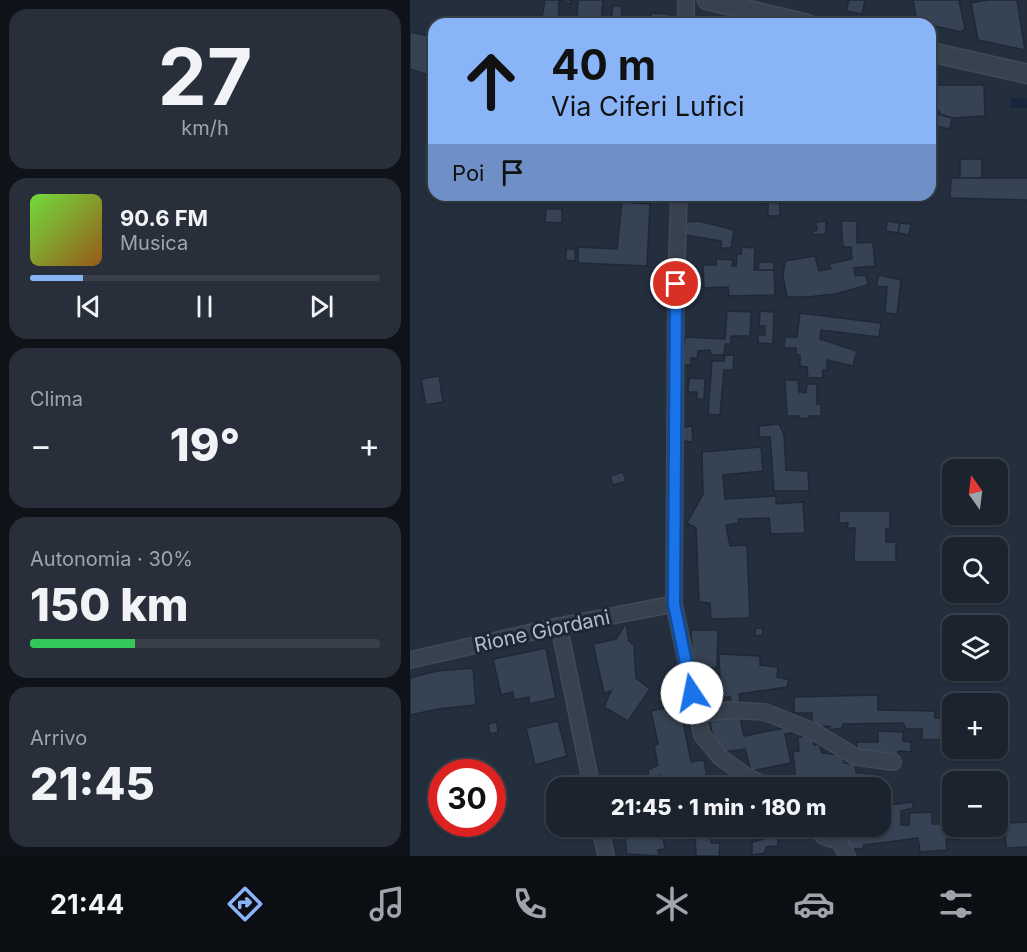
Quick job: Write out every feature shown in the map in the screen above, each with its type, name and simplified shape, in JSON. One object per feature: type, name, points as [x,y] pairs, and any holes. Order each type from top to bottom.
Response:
[{"type":"street","points":[[686,0],[686,18]]},
{"type":"street","points":[[707,0],[782,18]]},
{"type":"street","points":[[936,53],[1028,74]]},
{"type":"street","points":[[679,201],[676,284],[674,604],[702,735],[721,758],[749,777]]},
{"type":"street","name":"Rione Giordani","points":[[410,660],[559,626],[674,604]]},
{"type":"street","points":[[559,626],[590,777]]},
{"type":"street","points":[[696,715],[730,710],[765,712],[813,731],[856,757],[893,762]]},
{"type":"street","points":[[602,837],[606,856]]},
{"type":"street","points":[[823,837],[840,842],[847,856]]},
{"type":"water","points":[[1011,98],[1027,99],[1027,108],[1011,108]]},
{"type":"building","points":[[545,0],[559,0],[558,18],[542,18]]},
{"type":"building","points":[[559,0],[571,0],[570,4]]},
{"type":"building","points":[[578,0],[603,0],[601,18],[577,18]]},
{"type":"building","points":[[849,0],[865,0],[862,14],[846,11]]},
{"type":"building","points":[[913,0],[959,0],[965,29],[961,32],[936,26],[936,18],[916,18]]},
{"type":"building","points":[[988,0],[1017,0],[1025,50],[978,40],[971,3]]},
{"type":"building","points":[[613,6],[622,6],[621,18],[611,18]]},
{"type":"building","points":[[651,13],[669,14],[669,18],[651,18]]},
{"type":"building","points":[[410,32],[428,36],[428,75],[410,69]]},
{"type":"building","points":[[936,85],[984,85],[985,116],[952,118],[939,114],[939,111],[936,111]]},
{"type":"building","points":[[936,114],[952,118],[950,129],[936,126]]},
{"type":"building","points":[[960,159],[982,159],[982,178],[960,178]]},
{"type":"building","points":[[951,178],[1028,178],[1028,200],[950,198]]},
{"type":"building","points":[[780,201],[780,203],[758,202]]},
{"type":"building","points":[[622,202],[650,204],[647,266],[578,263],[578,247],[617,249]]},
{"type":"building","points":[[768,202],[780,203],[780,216],[768,216]]},
{"type":"building","points":[[546,209],[562,209],[562,223],[545,222]]},
{"type":"building","points":[[699,221],[734,230],[731,248],[721,248],[721,241],[685,235],[685,222]]},
{"type":"building","points":[[826,221],[826,234],[813,235],[813,231],[817,230],[816,222]]},
{"type":"building","points":[[841,221],[857,221],[857,243],[873,242],[875,266],[854,268],[855,276],[866,275],[868,285],[835,294],[787,297],[783,276],[785,261],[815,256],[819,271],[831,269],[829,264],[852,259],[851,247],[843,247]]},
{"type":"building","points":[[887,221],[900,223],[898,233],[886,231]]},
{"type":"building","points":[[900,223],[911,224],[909,235],[898,233]]},
{"type":"building","points":[[742,247],[755,248],[754,270],[774,270],[775,295],[729,296],[728,287],[704,288],[703,265],[716,265],[716,259],[733,260],[732,266],[736,266],[737,254],[741,254]]},
{"type":"building","points":[[566,249],[575,249],[575,261],[566,260]]},
{"type":"building","points":[[759,262],[774,262],[774,270],[758,270]]},
{"type":"building","points":[[879,275],[901,280],[897,314],[885,313],[887,287],[876,286]]},
{"type":"building","points":[[686,278],[694,279],[694,288],[685,287]]},
{"type":"building","points":[[727,311],[751,312],[750,336],[731,336],[731,344],[725,344],[724,355],[711,355],[710,350],[698,351],[697,358],[691,358],[691,365],[682,365],[685,337],[725,339]]},
{"type":"building","points":[[760,311],[774,312],[773,344],[758,343],[758,335],[765,335],[765,326],[759,326]]},
{"type":"building","points":[[800,313],[881,323],[879,337],[821,330],[820,339],[857,351],[853,366],[827,360],[827,370],[823,370],[823,378],[808,378],[807,367],[800,366],[800,355],[796,355],[796,348],[784,348],[785,337],[797,337]]},
{"type":"building","points":[[725,355],[734,355],[733,370],[724,370],[720,415],[708,414],[712,361],[724,361]]},
{"type":"building","points":[[439,376],[443,402],[426,405],[421,379]]},
{"type":"building","points":[[689,378],[705,379],[704,399],[697,399],[697,392],[688,392]]},
{"type":"building","points":[[785,380],[798,380],[799,392],[806,393],[807,384],[817,384],[817,404],[821,404],[821,416],[800,419],[799,416],[787,416]]},
{"type":"building","points":[[779,424],[784,434],[786,470],[808,471],[809,491],[774,491],[770,437],[759,437],[759,426]]},
{"type":"building","points":[[692,426],[693,442],[682,441],[682,427]]},
{"type":"building","points":[[761,447],[763,471],[723,475],[725,499],[776,496],[776,504],[803,502],[805,533],[771,534],[769,518],[738,519],[739,523],[726,525],[730,546],[747,545],[750,618],[711,619],[710,603],[699,602],[696,528],[687,523],[703,494],[702,452]]},
{"type":"building","points":[[623,472],[626,481],[613,485],[610,476]]},
{"type":"building","points":[[839,511],[890,511],[890,529],[886,529],[886,542],[896,542],[896,562],[854,562],[855,528],[847,528],[848,523],[839,523]]},
{"type":"building","points":[[626,623],[629,641],[634,645],[636,678],[650,689],[628,721],[604,707],[611,691],[604,693],[593,644],[616,639]]},
{"type":"building","points":[[756,628],[763,628],[762,636],[754,635]]},
{"type":"building","points":[[691,630],[718,630],[717,668],[693,668]]},
{"type":"building","points":[[546,648],[556,698],[529,704],[529,697],[514,700],[513,692],[501,695],[493,659]]},
{"type":"building","points":[[719,654],[760,656],[760,665],[778,667],[777,677],[789,680],[787,687],[739,694],[740,705],[732,706],[730,697],[716,697],[715,681],[720,680]]},
{"type":"building","points":[[473,668],[476,705],[410,715],[410,678],[437,671]]},
{"type":"building","points":[[878,695],[878,710],[935,711],[935,718],[942,718],[942,739],[922,740],[922,729],[906,729],[903,723],[843,724],[842,728],[830,730],[830,726],[812,727],[812,713],[794,713],[794,697]]},
{"type":"building","points":[[680,705],[691,762],[704,760],[707,777],[661,777],[661,775],[649,777],[648,770],[658,765],[654,745],[658,744],[651,711]]},
{"type":"building","points":[[739,713],[744,736],[789,727],[791,733],[785,734],[791,763],[751,771],[745,749],[724,752],[714,744],[710,722]]},
{"type":"building","points":[[558,721],[567,756],[535,765],[526,728]]},
{"type":"building","points":[[497,722],[498,732],[490,734],[488,724]]},
{"type":"building","points":[[878,731],[903,732],[903,741],[911,742],[911,752],[898,751],[898,757],[856,755],[857,742],[878,742]]},
{"type":"building","points":[[813,736],[814,745],[819,744],[822,753],[842,755],[844,763],[855,764],[856,773],[866,773],[867,777],[796,777],[793,752],[799,751],[798,737]]},
{"type":"building","points":[[913,802],[913,808],[901,811],[901,825],[909,825],[910,813],[932,812],[932,824],[942,824],[942,837],[966,838],[946,839],[947,850],[920,852],[918,838],[864,845],[863,849],[849,849],[847,837],[891,837],[891,805]]},
{"type":"building","points":[[1028,822],[1028,847],[1006,848],[1008,823]]},
{"type":"building","points":[[663,837],[665,849],[658,850],[659,856],[627,854],[625,838]]},
{"type":"building","points":[[695,837],[711,837],[711,843],[720,843],[719,856],[696,856]]},
{"type":"building","points":[[764,837],[778,837],[778,846],[766,847],[765,853],[752,855],[752,842],[764,839]]},
{"type":"route","points":[[676,284],[674,604],[692,693]]}]
